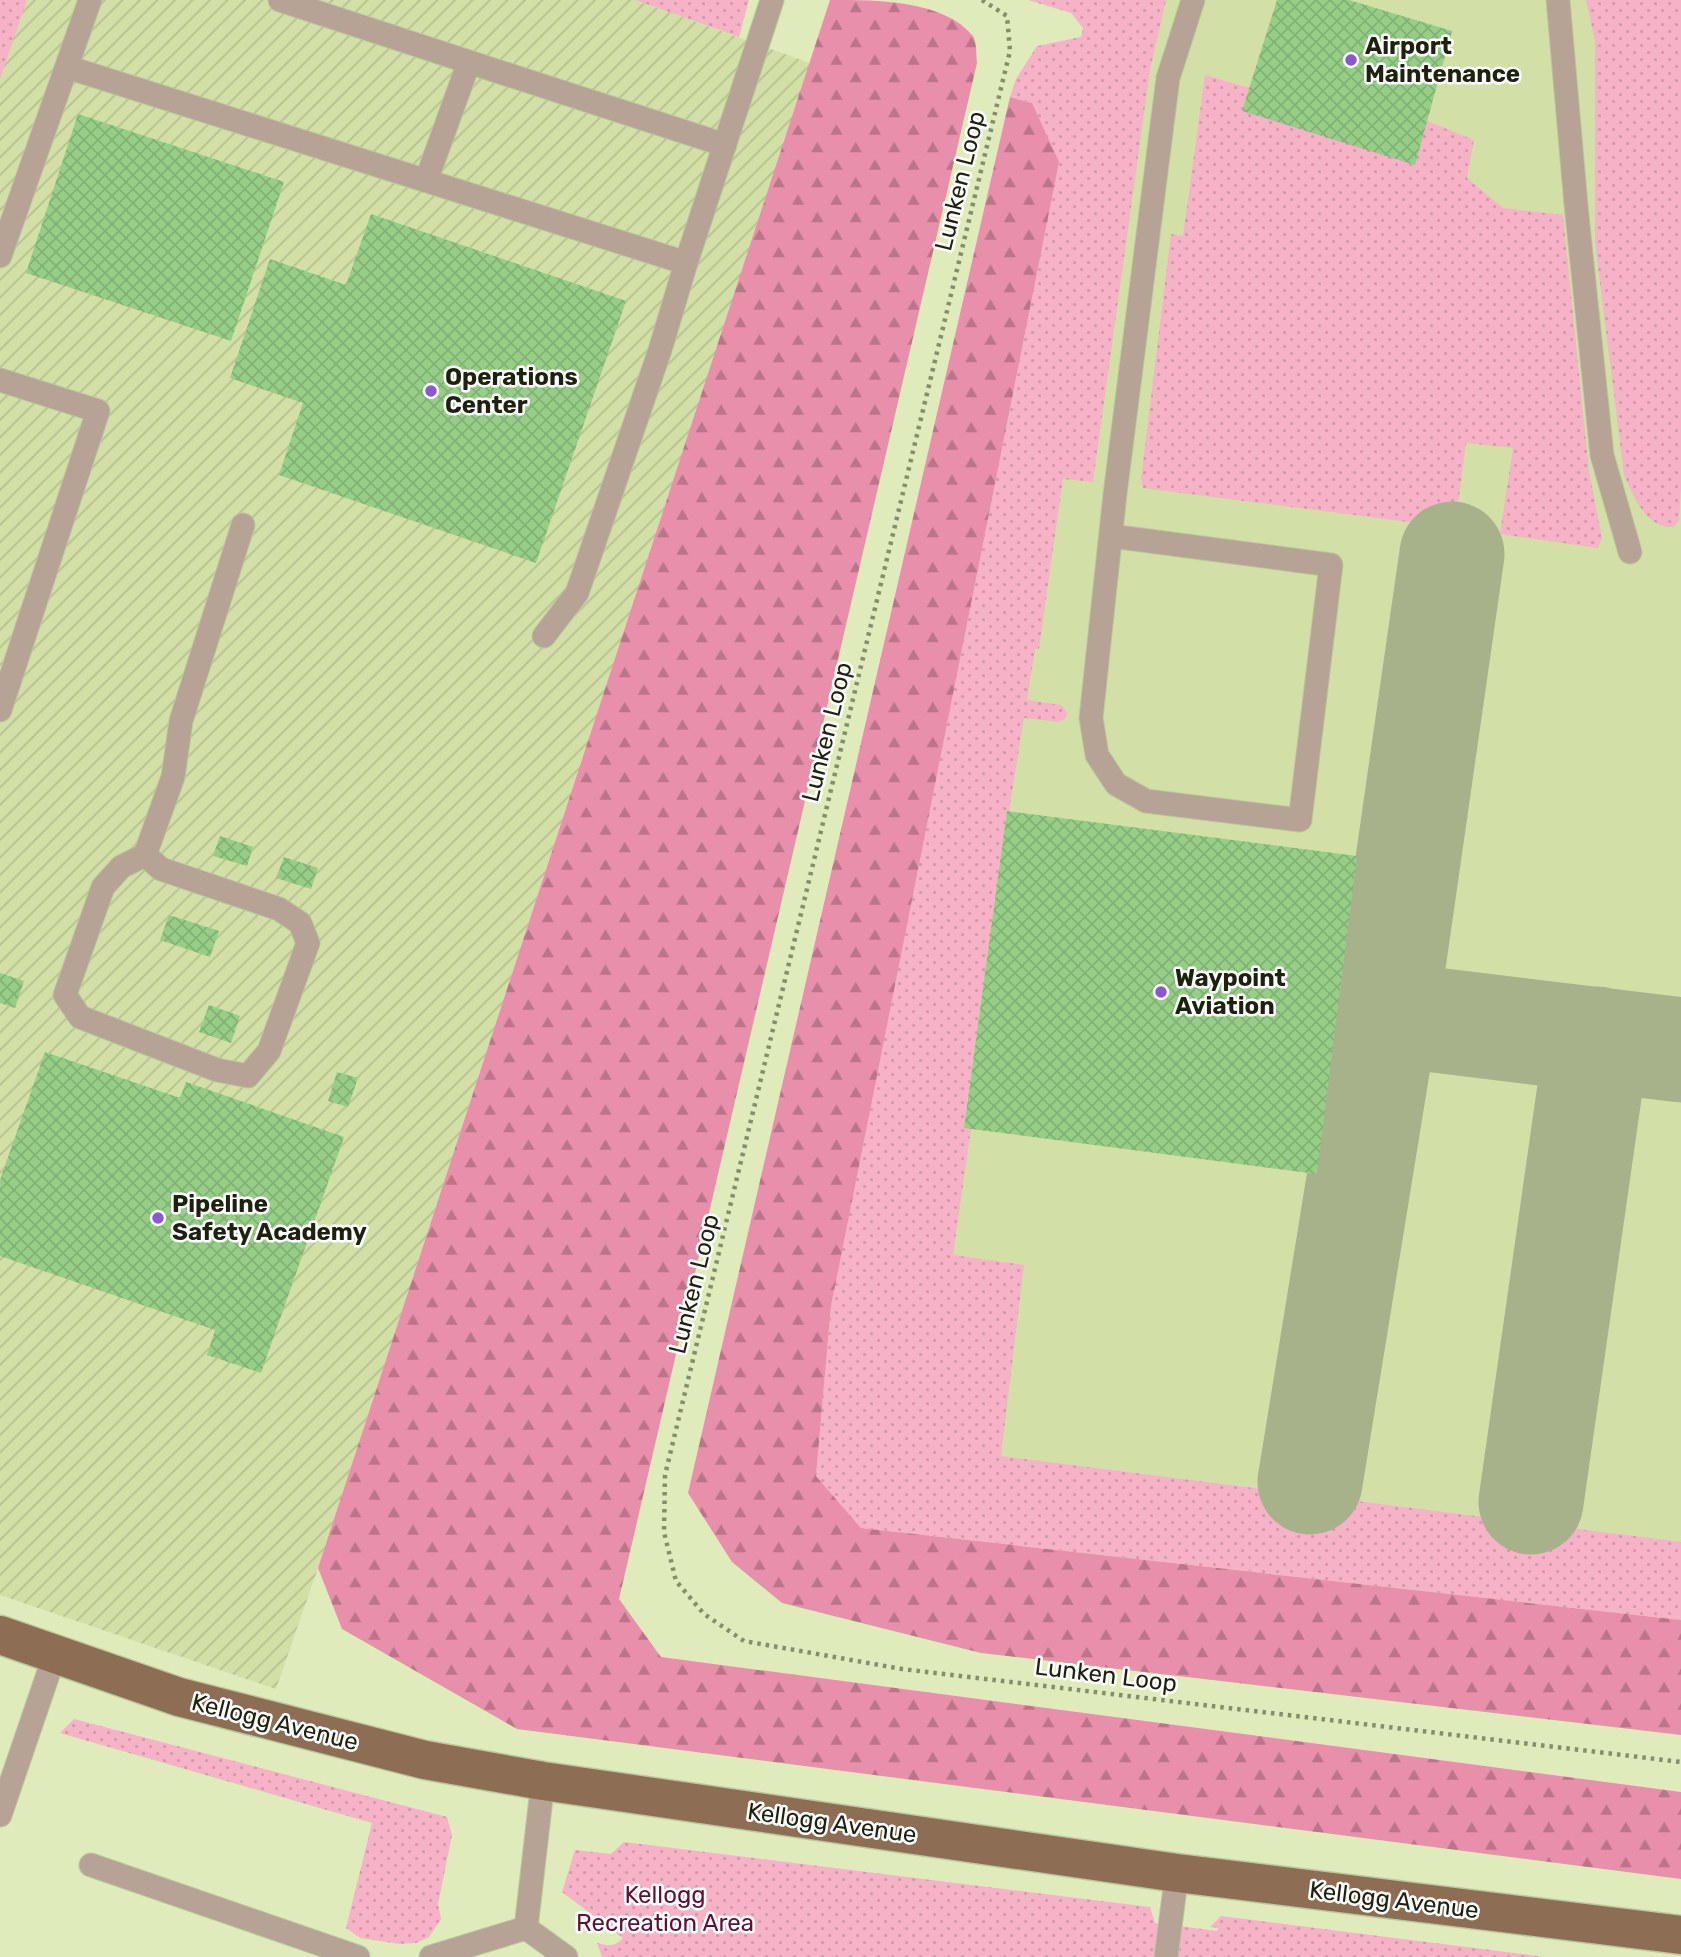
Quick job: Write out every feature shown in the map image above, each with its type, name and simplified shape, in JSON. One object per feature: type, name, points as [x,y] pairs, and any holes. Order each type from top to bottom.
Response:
[{"type":"main road","name":"Kellogg Avenue","points":[[0,1634],[179,1697],[292,1728],[425,1760],[543,1782],[1177,1873],[1681,1935]]},
{"type":"lane","points":[[0,256],[90,0]]},
{"type":"lane","points":[[280,0],[725,145]]},
{"type":"lane","points":[[544,636],[577,593],[660,350],[772,0]]},
{"type":"lane","points":[[1111,536],[1331,565],[1300,820],[1146,801],[1116,784],[1097,755],[1091,718],[1111,536],[1168,78],[1193,0]]},
{"type":"lane","points":[[1558,0],[1602,455],[1630,552]]},
{"type":"lane","points":[[426,181],[469,62]]},
{"type":"lane","points":[[67,67],[686,263]]},
{"type":"lane","points":[[0,380],[98,411],[0,710]]},
{"type":"lane","points":[[145,855],[161,869],[279,909],[300,923],[309,943],[269,1051],[248,1076],[217,1070],[80,1017],[65,995],[103,887],[121,867],[145,855],[173,777],[181,721],[243,525]]},
{"type":"lane","points":[[0,1815],[55,1654]]},
{"type":"lane","points":[[526,1928],[543,1782]]},
{"type":"lane","points":[[91,1865],[358,1957]]},
{"type":"lane","points":[[1166,1957],[1177,1873]]},
{"type":"lane","points":[[431,1957],[526,1928]]},
{"type":"lane","points":[[526,1928],[566,1957]]},
{"type":"path","name":"Lunken Loop","points":[[982,0],[1007,16],[1010,51],[665,1475],[663,1532],[676,1581],[704,1614],[744,1641],[902,1669],[1681,1762]]},
{"type":"shaded area","points":[[0,0],[635,0],[810,63],[318,1568],[276,1689],[0,1595]]},
{"type":"shaded area","points":[[1123,0],[1681,0],[1681,1581],[874,1478]]},
{"type":"green space","points":[[0,0],[27,0],[0,79]]},
{"type":"green space","points":[[635,0],[749,0],[739,37]]},
{"type":"green space","points":[[830,0],[908,4],[945,15],[973,36],[977,63],[619,1599],[661,1657],[1681,1792],[1681,1879],[517,1729],[342,1629],[318,1568]]},
{"type":"green space","points":[[1028,0],[1166,0],[1150,70],[1093,482],[1063,479],[1039,649],[1035,649],[1027,700],[1061,705],[1067,712],[1066,718],[1059,722],[1024,718],[1007,811],[964,1127],[971,1129],[953,1255],[1024,1265],[1001,1456],[1681,1542],[1681,1620],[861,1528],[816,1476],[831,1306],[1032,103],[1010,97],[1016,79],[1037,46],[1081,37],[1083,28],[1071,13]]},
{"type":"green space","points":[[1586,0],[1681,0],[1681,488],[1679,521],[1674,527],[1656,523],[1642,510],[1624,475],[1595,243],[1595,41]]},
{"type":"green space","points":[[1205,75],[1249,88],[1242,111],[1415,164],[1427,121],[1474,140],[1467,178],[1503,208],[1563,215],[1589,471],[1602,538],[1598,548],[1500,534],[1513,448],[1466,443],[1455,528],[1143,488],[1141,479],[1171,234],[1183,236]]},
{"type":"green space","points":[[1010,97],[1032,103],[1059,162],[831,1306],[816,1476],[861,1528],[1681,1620],[1681,1735],[981,1653],[782,1603],[732,1562],[688,1493]]},
{"type":"green space","points":[[74,1719],[447,1817],[452,1835],[438,1904],[441,1919],[429,1937],[416,1943],[400,1944],[360,1938],[346,1928],[372,1823],[60,1733]]},
{"type":"green space","name":"Kellogg Recreation Area","points":[[624,1842],[1150,1907],[1155,1923],[1217,1931],[1218,1928],[1210,1927],[1221,1916],[1545,1957],[602,1957],[597,1943],[611,1945],[623,1938],[562,1892],[575,1850],[611,1854]]},
{"type":"building","name":"Airport Maintenance","points":[[1277,0],[1349,0],[1452,31],[1415,165],[1242,111]]},
{"type":"building","points":[[78,114],[284,182],[231,341],[26,273]]},
{"type":"building","name":"Operations Center","points":[[371,214],[626,301],[536,563],[279,475],[303,403],[230,378],[270,259],[346,285]]},
{"type":"building","name":"Waypoint Aviation","points":[[1007,811],[1357,856],[1317,1174],[964,1128]]},
{"type":"building","points":[[220,836],[253,847],[247,866],[213,856]]},
{"type":"building","points":[[284,857],[318,868],[311,889],[276,878]]},
{"type":"building","points":[[169,915],[219,931],[210,957],[160,940]]},
{"type":"building","points":[[0,973],[24,981],[15,1008],[0,1003]]},
{"type":"building","points":[[209,1005],[240,1016],[231,1043],[199,1032]]},
{"type":"building","name":"Pipeline Safety Academy","points":[[45,1052],[180,1098],[186,1082],[344,1137],[261,1373],[207,1355],[215,1330],[0,1256],[0,1180]]},
{"type":"building","points":[[337,1072],[358,1078],[348,1107],[328,1101]]},
{"type":"taxiway","points":[[1310,1482],[1386,1014],[1452,554]]},
{"type":"taxiway","points":[[1386,1014],[1681,1050]]},
{"type":"taxiway","points":[[1531,1502],[1597,1039]]},
{"type":"place","name":"Airport Maintenance","points":[[1351,60]]},
{"type":"place","name":"Operations Center","points":[[431,391]]},
{"type":"place","name":"Waypoint Aviation","points":[[1161,992]]},
{"type":"place","name":"Pipeline Safety Academy","points":[[158,1218]]}]
